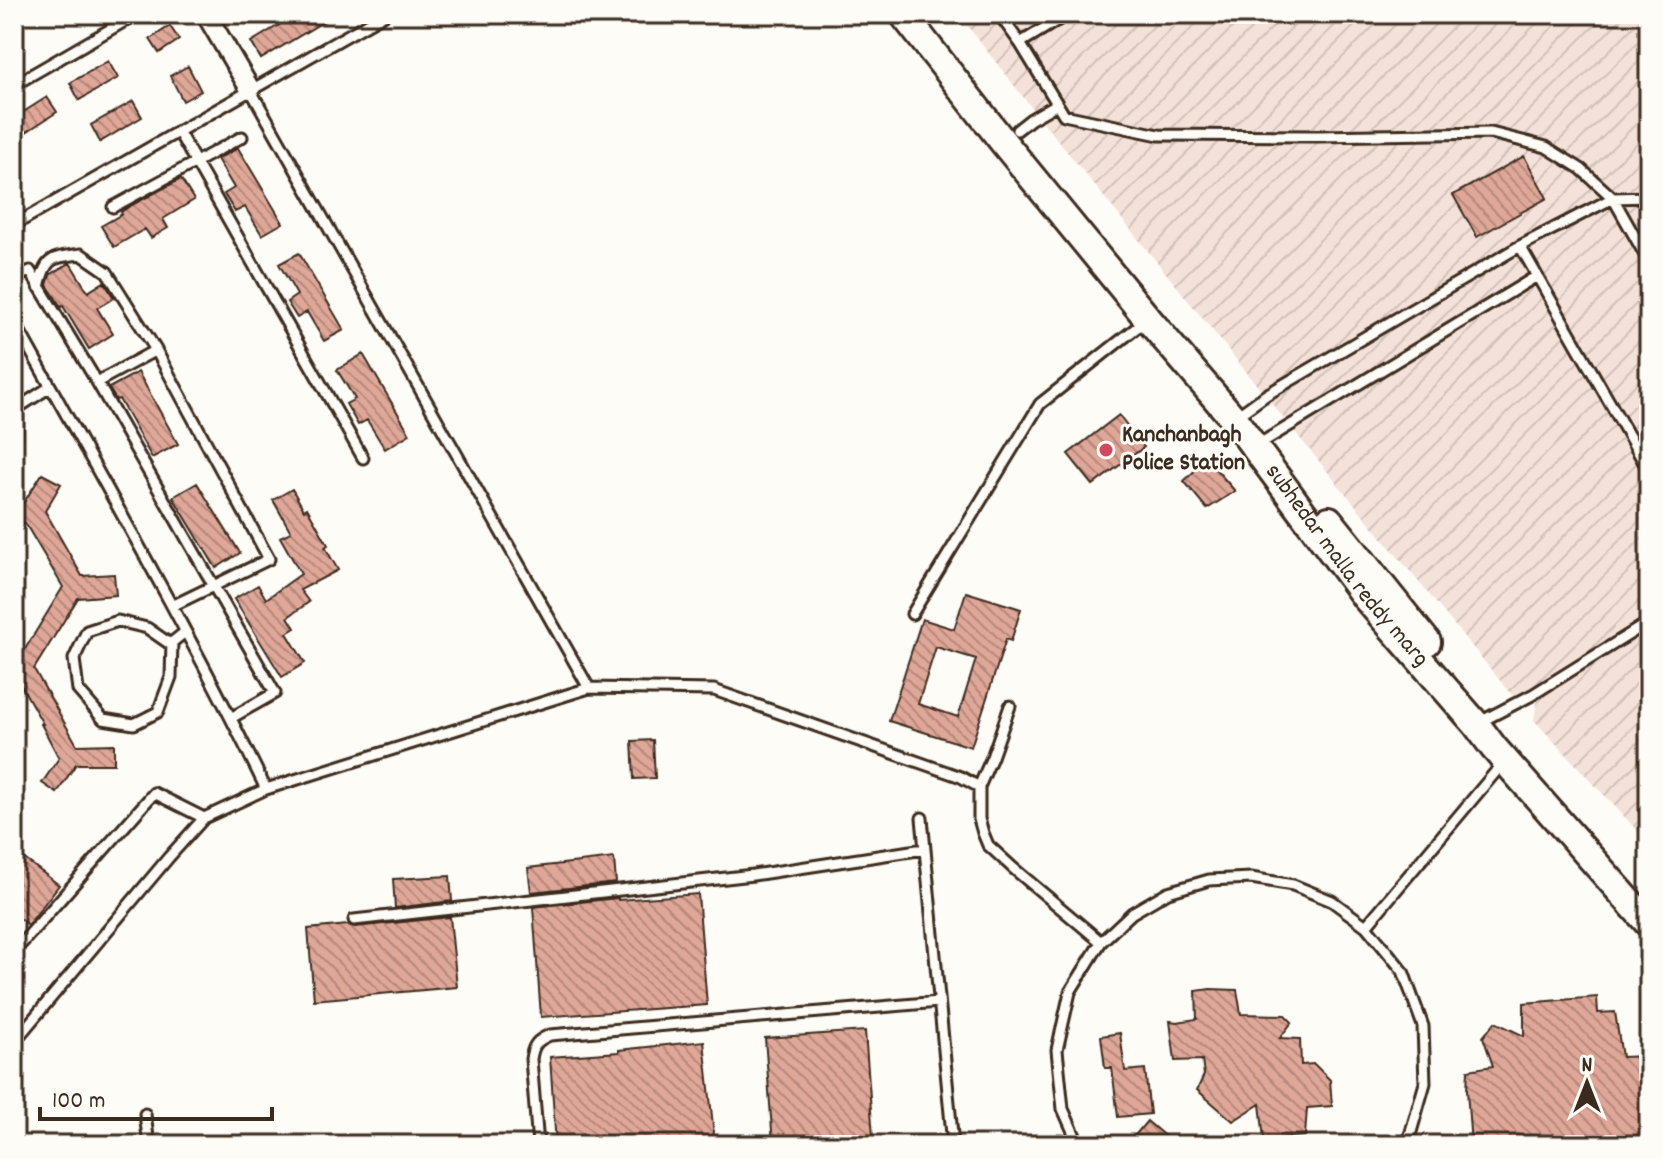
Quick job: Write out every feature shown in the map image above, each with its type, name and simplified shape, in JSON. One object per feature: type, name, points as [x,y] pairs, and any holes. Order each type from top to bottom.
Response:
[{"type":"main road","name":"subhedar malla reddy marg","points":[[903,14],[1148,319],[1238,415]]},
{"type":"main road","name":"subhedar malla reddy marg","points":[[925,14],[1259,444],[1482,721],[1649,900]]},
{"type":"main road","name":"subhedar malla reddy marg","points":[[1482,721],[1505,760],[1649,924]]},
{"type":"street","points":[[206,14],[250,89]]},
{"type":"lane","points":[[14,85],[137,14]]},
{"type":"lane","points":[[14,225],[385,14]]},
{"type":"lane","points":[[999,14],[1064,115],[1159,135],[1491,133],[1546,147],[1581,169],[1613,198],[1649,262]]},
{"type":"lane","points":[[1020,43],[1068,14]]},
{"type":"lane","points":[[250,89],[589,688]]},
{"type":"lane","points":[[1017,130],[1057,104]]},
{"type":"lane","points":[[178,131],[363,458]]},
{"type":"lane","points":[[113,207],[242,137]]},
{"type":"lane","points":[[1238,415],[1266,395],[1520,246],[1613,198],[1649,197]]},
{"type":"lane","points":[[1520,246],[1649,471]]},
{"type":"lane","points":[[39,287],[43,268],[54,258],[81,254],[107,272],[156,350],[269,559],[172,606]]},
{"type":"lane","points":[[14,278],[30,271],[275,693],[231,718]]},
{"type":"lane","points":[[1259,444],[1537,276]]},
{"type":"lane","points":[[912,614],[1040,404],[1148,319]]},
{"type":"lane","points":[[14,321],[172,606],[266,789]]},
{"type":"lane","points":[[97,382],[156,350]]},
{"type":"lane","points":[[14,463],[16,408],[50,387]]},
{"type":"lane","points":[[172,642],[171,677],[158,712],[134,724],[103,719],[78,690],[74,659],[87,631],[118,621],[147,628],[170,644],[172,642],[185,632]]},
{"type":"lane","points":[[1482,721],[1532,695],[1649,622]]},
{"type":"lane","points":[[14,1042],[204,818],[266,789],[589,688],[714,690],[961,777],[979,787]]},
{"type":"lane","points":[[1010,706],[979,787],[979,819],[988,845],[1101,942]]},
{"type":"lane","points":[[1366,926],[1505,760]]},
{"type":"lane","points":[[14,952],[154,793],[204,818]]},
{"type":"lane","points":[[922,818],[953,1145]]},
{"type":"lane","points":[[354,920],[753,875],[924,849]]},
{"type":"lane","points":[[1079,1145],[1063,1109],[1057,1050],[1070,992],[1101,942],[1132,913],[1168,892],[1209,880],[1251,878],[1293,885],[1332,901],[1366,926],[1403,971],[1423,1026],[1425,1083],[1409,1139],[1404,1145]]},
{"type":"lane","points":[[538,1145],[531,1059],[533,1048],[540,1039],[550,1035],[939,1002]]},
{"type":"lane","points":[[145,1114],[149,1145]]},
{"type":"shaded area","points":[[958,14],[1649,14],[1649,843],[1534,720],[1537,701],[1528,690],[1512,695],[1299,437]]},
{"type":"building","points":[[297,14],[336,14],[261,59],[251,42]]},
{"type":"building","points":[[170,26],[179,40],[159,53],[150,39]]},
{"type":"building","points":[[108,61],[118,78],[79,100],[70,83]]},
{"type":"building","points":[[188,66],[201,91],[183,101],[170,76]]},
{"type":"building","points":[[47,97],[57,112],[14,140],[14,118]]},
{"type":"building","points":[[133,101],[142,117],[100,142],[91,125]]},
{"type":"building","points":[[238,148],[283,223],[262,235],[245,207],[235,212],[224,194],[234,188],[217,159]]},
{"type":"building","points":[[1524,156],[1547,198],[1477,237],[1453,195]]},
{"type":"building","points":[[181,179],[194,200],[163,219],[168,228],[151,238],[145,229],[114,247],[101,226],[130,206]]},
{"type":"building","points":[[299,253],[344,330],[324,341],[307,312],[297,318],[287,302],[297,295],[279,264]]},
{"type":"building","points":[[70,263],[88,292],[104,282],[114,298],[97,308],[113,334],[89,349],[47,285],[50,275]]},
{"type":"building","points":[[363,354],[410,434],[385,449],[367,420],[358,425],[346,404],[355,399],[337,370]]},
{"type":"building","points":[[138,372],[178,444],[152,458],[119,399],[116,400],[109,388]]},
{"type":"building","name":"Kanchanbagh Police Station","points":[[1119,415],[1144,447],[1093,485],[1068,454]]},
{"type":"building","points":[[1207,459],[1235,491],[1207,509],[1184,481]]},
{"type":"building","points":[[42,474],[61,484],[45,511],[82,576],[114,574],[116,595],[78,598],[34,669],[77,745],[114,744],[114,764],[76,764],[57,793],[42,783],[59,758],[18,680],[14,681],[14,659],[19,659],[63,587],[25,523],[14,523],[14,503],[24,502]]},
{"type":"building","points":[[197,483],[240,553],[216,568],[173,497]]},
{"type":"building","points":[[292,489],[304,510],[307,508],[338,570],[300,590],[309,602],[288,617],[295,628],[287,633],[305,663],[282,677],[234,599],[258,585],[266,599],[301,574],[280,537],[291,532],[273,500]]},
{"type":"building","points":[[966,592],[1021,609],[1011,641],[1006,639],[971,747],[889,721],[922,619],[954,629]],"holes":[[[936,647],[976,659],[958,717],[918,704]]]},
{"type":"building","points":[[653,740],[655,778],[634,779],[632,741]]},
{"type":"building","points":[[14,851],[59,885],[28,925],[14,915]]},
{"type":"building","points":[[614,858],[616,883],[531,892],[528,868]]},
{"type":"building","points":[[450,876],[452,901],[395,908],[393,879]]},
{"type":"building","points":[[698,894],[707,1005],[541,1017],[533,907]]},
{"type":"building","points":[[450,917],[457,987],[314,1000],[308,929]]},
{"type":"building","points":[[1237,990],[1241,1014],[1285,1015],[1292,1022],[1280,1038],[1300,1039],[1301,1065],[1314,1064],[1330,1080],[1332,1106],[1307,1108],[1305,1136],[1264,1139],[1260,1104],[1233,1121],[1197,1090],[1204,1075],[1202,1060],[1175,1061],[1170,1021],[1197,1019],[1196,991]]},
{"type":"building","points":[[1597,997],[1598,1013],[1615,1012],[1622,1057],[1646,1056],[1649,1144],[1551,1142],[1544,1145],[1471,1145],[1468,1070],[1493,1066],[1483,1037],[1495,1022],[1524,1036],[1524,1003]]},
{"type":"building","points":[[865,1031],[873,1137],[773,1144],[765,1038]]},
{"type":"building","points":[[1120,1033],[1125,1071],[1145,1069],[1150,1114],[1118,1117],[1112,1068],[1105,1068],[1101,1036]]},
{"type":"building","points":[[704,1041],[715,1145],[556,1145],[550,1057]]},
{"type":"building","points":[[1147,1121],[1175,1145],[1127,1145]]},
{"type":"place","name":"Kanchanbagh Police Station","points":[[1106,450]]}]
